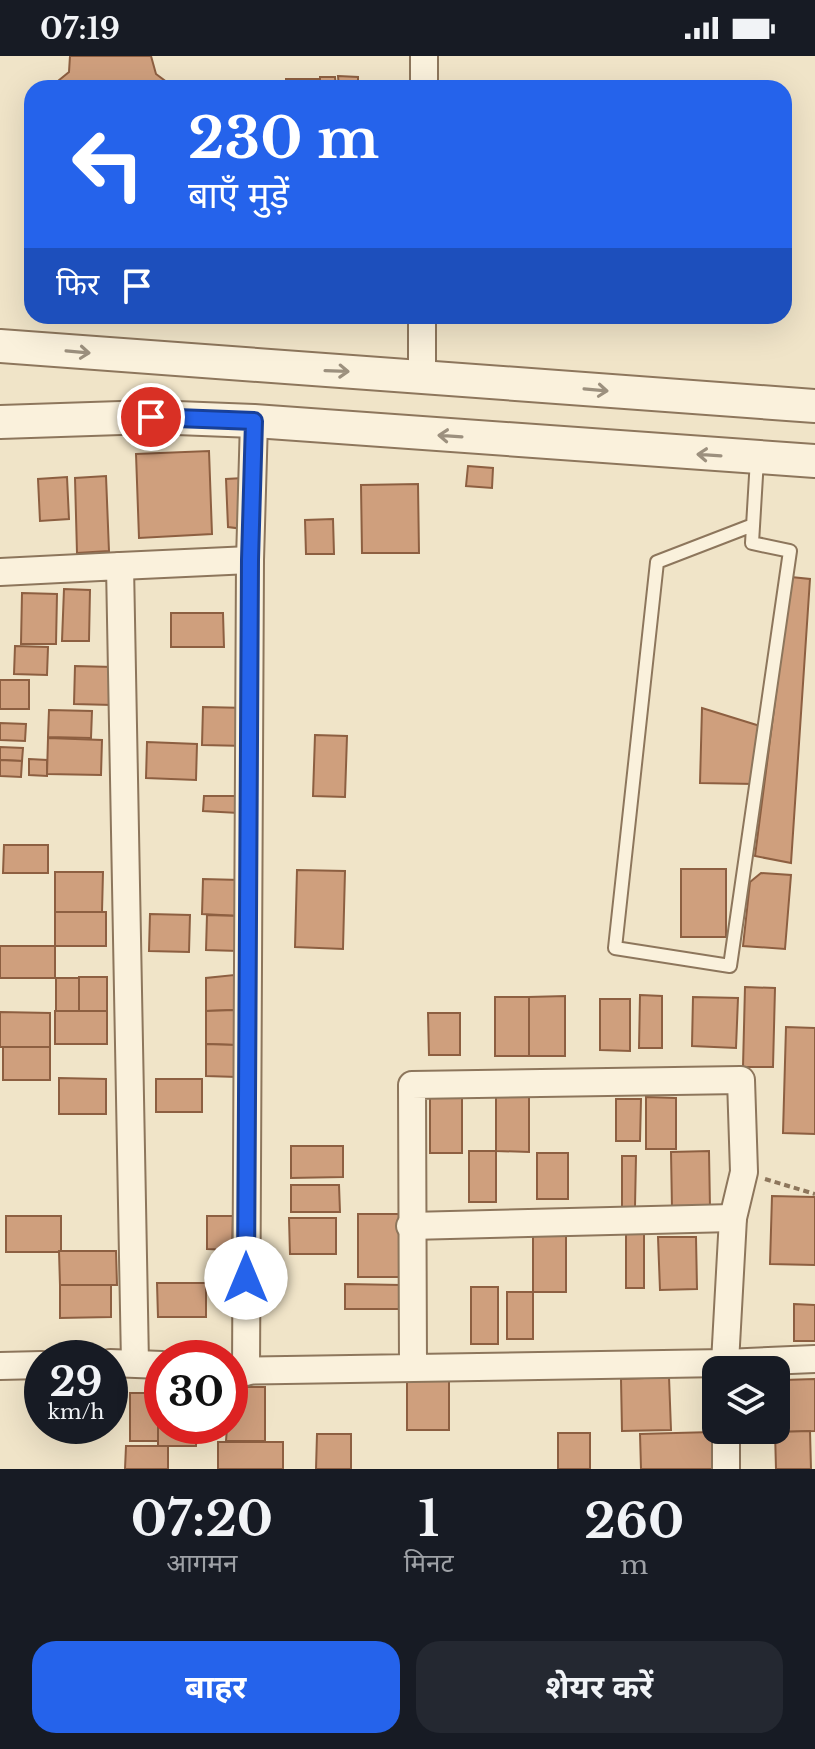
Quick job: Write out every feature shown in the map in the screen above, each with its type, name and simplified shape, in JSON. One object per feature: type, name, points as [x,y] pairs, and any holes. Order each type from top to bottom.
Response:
[{"type":"street","points":[[424,56],[424,80]]},
{"type":"street","points":[[422,324],[422,375]]},
{"type":"street","points":[[0,346],[815,406]]},
{"type":"street","points":[[0,422],[151,417],[254,421],[815,461]]},
{"type":"street","points":[[238,1340],[254,421]]},
{"type":"street","points":[[0,572],[250,560]]},
{"type":"street","points":[[120,566],[122,1340]]},
{"type":"street","points":[[413,1367],[410,1226],[412,1085],[741,1080],[744,1172],[733,1218],[726,1356]]},
{"type":"street","points":[[410,1226],[733,1218]]},
{"type":"street","points":[[790,1361],[815,1359]]},
{"type":"street","points":[[0,1366],[24,1365]]},
{"type":"street","points":[[248,1371],[702,1366]]},
{"type":"street","points":[[726,1444],[726,1469]]},
{"type":"lane","points":[[753,525],[657,562],[615,948],[730,966],[790,551],[752,543],[757,459]]},
{"type":"path","points":[[744,1172],[815,1194]]},
{"type":"building","points":[[70,56],[151,56],[156,74],[164,80],[59,80],[69,72]]},
{"type":"building","points":[[338,76],[358,77],[358,80],[338,80]]},
{"type":"building","points":[[320,77],[335,77],[335,80],[320,80]]},
{"type":"building","points":[[209,451],[212,534],[139,538],[136,454]]},
{"type":"building","points":[[468,466],[493,468],[492,488],[466,486]]},
{"type":"building","points":[[106,476],[109,551],[77,553],[75,478]]},
{"type":"building","points":[[67,477],[69,519],[40,521],[38,479]]},
{"type":"building","points":[[243,478],[244,529],[228,527],[226,479]]},
{"type":"building","points":[[418,484],[419,553],[362,553],[361,485]]},
{"type":"building","points":[[333,519],[334,554],[306,554],[305,520]]},
{"type":"building","points":[[791,577],[810,579],[791,863],[755,856]]},
{"type":"building","points":[[64,589],[90,590],[89,641],[62,641]]},
{"type":"building","points":[[22,593],[57,594],[56,644],[21,644]]},
{"type":"building","points":[[171,613],[223,613],[224,647],[171,647]]},
{"type":"building","points":[[15,646],[48,647],[47,675],[14,674]]},
{"type":"building","points":[[75,666],[113,667],[112,705],[74,704]]},
{"type":"building","points":[[0,680],[29,680],[29,709],[0,709]]},
{"type":"building","points":[[203,707],[247,708],[246,746],[202,745]]},
{"type":"building","points":[[702,708],[760,726],[754,784],[700,783]]},
{"type":"building","points":[[49,710],[92,711],[91,738],[48,737]]},
{"type":"building","points":[[0,723],[26,724],[25,741],[0,740]]},
{"type":"building","points":[[315,735],[347,736],[345,797],[313,796]]},
{"type":"building","points":[[48,738],[102,740],[101,775],[47,774]]},
{"type":"building","points":[[147,742],[197,744],[196,780],[146,778]]},
{"type":"building","points":[[0,747],[23,748],[22,761],[0,760]]},
{"type":"building","points":[[29,759],[47,760],[47,776],[29,775]]},
{"type":"building","points":[[0,760],[22,761],[21,777],[0,776]]},
{"type":"building","points":[[204,796],[238,796],[238,813],[203,811]]},
{"type":"building","points":[[4,845],[48,845],[48,873],[3,873]]},
{"type":"building","points":[[681,869],[726,869],[726,937],[681,937]]},
{"type":"building","points":[[297,870],[345,871],[343,949],[295,947]]},
{"type":"building","points":[[55,872],[103,872],[102,912],[55,912]]},
{"type":"building","points":[[761,873],[791,875],[785,949],[743,946],[750,882]]},
{"type":"building","points":[[203,879],[240,880],[239,916],[202,914]]},
{"type":"building","points":[[55,912],[106,912],[106,946],[55,946]]},
{"type":"building","points":[[150,914],[190,915],[189,952],[149,951]]},
{"type":"building","points":[[207,915],[239,916],[238,951],[206,950]]},
{"type":"building","points":[[0,946],[55,946],[55,978],[0,978]]},
{"type":"building","points":[[234,975],[234,1010],[206,1011],[206,978]]},
{"type":"building","points":[[79,977],[107,977],[107,1011],[79,1011]]},
{"type":"building","points":[[56,978],[79,978],[79,1011],[56,1011]]},
{"type":"building","points":[[745,987],[775,988],[773,1067],[743,1067]]},
{"type":"building","points":[[640,995],[662,996],[662,1048],[639,1048]]},
{"type":"building","points":[[565,996],[565,1056],[529,1056],[529,997]]},
{"type":"building","points":[[495,997],[529,997],[529,1056],[495,1056]]},
{"type":"building","points":[[693,997],[738,998],[736,1048],[692,1046]]},
{"type":"building","points":[[600,999],[630,999],[630,1051],[600,1050]]},
{"type":"building","points":[[234,1010],[236,1045],[206,1044],[206,1011]]},
{"type":"building","points":[[55,1011],[107,1011],[107,1044],[55,1044]]},
{"type":"building","points":[[0,1012],[50,1013],[50,1047],[0,1047]]},
{"type":"building","points":[[428,1013],[460,1013],[460,1055],[429,1055]]},
{"type":"building","points":[[786,1027],[815,1028],[815,1134],[783,1133]]},
{"type":"building","points":[[206,1044],[236,1045],[237,1077],[206,1076]]},
{"type":"building","points":[[3,1047],[50,1047],[50,1080],[3,1080]]},
{"type":"building","points":[[59,1078],[106,1079],[106,1114],[59,1114]]},
{"type":"building","points":[[156,1079],[202,1079],[202,1112],[156,1112]]},
{"type":"building","points":[[430,1095],[462,1095],[462,1153],[430,1153]]},
{"type":"building","points":[[496,1096],[529,1096],[529,1152],[496,1151]]},
{"type":"building","points":[[646,1097],[676,1098],[676,1149],[646,1149]]},
{"type":"building","points":[[616,1099],[641,1099],[640,1141],[616,1141]]},
{"type":"building","points":[[291,1146],[343,1146],[343,1177],[291,1178]]},
{"type":"building","points":[[469,1151],[496,1151],[496,1202],[469,1202]]},
{"type":"building","points":[[709,1151],[710,1208],[672,1209],[671,1152]]},
{"type":"building","points":[[537,1153],[568,1153],[568,1199],[537,1199]]},
{"type":"building","points":[[622,1156],[636,1156],[635,1207],[622,1207]]},
{"type":"building","points":[[291,1185],[339,1185],[340,1212],[291,1212]]},
{"type":"building","points":[[772,1196],[815,1197],[815,1265],[770,1264]]},
{"type":"building","points":[[358,1214],[400,1214],[400,1277],[358,1277]]},
{"type":"building","points":[[6,1216],[61,1216],[61,1252],[6,1252]]},
{"type":"building","points":[[207,1216],[233,1216],[232,1250],[207,1249]]},
{"type":"building","points":[[289,1218],[336,1218],[336,1254],[290,1254]]},
{"type":"building","points":[[626,1232],[644,1232],[644,1288],[626,1288]]},
{"type":"building","points":[[533,1236],[566,1236],[566,1292],[533,1292]]},
{"type":"building","points":[[658,1237],[696,1237],[697,1289],[660,1290]]},
{"type":"building","points":[[59,1251],[116,1251],[117,1285],[60,1285]]},
{"type":"building","points":[[157,1283],[206,1283],[206,1317],[158,1317]]},
{"type":"building","points":[[345,1284],[401,1285],[401,1309],[345,1309]]},
{"type":"building","points":[[60,1285],[111,1285],[111,1317],[60,1318]]},
{"type":"building","points":[[471,1287],[498,1287],[498,1344],[471,1344]]},
{"type":"building","points":[[507,1292],[533,1292],[533,1339],[507,1339]]},
{"type":"building","points":[[794,1304],[815,1305],[815,1341],[794,1341]]},
{"type":"building","points":[[407,1376],[449,1377],[449,1430],[407,1430]]},
{"type":"building","points":[[669,1377],[671,1430],[622,1431],[621,1379]]},
{"type":"building","points":[[815,1379],[815,1431],[790,1432],[790,1380]]},
{"type":"building","points":[[248,1387],[265,1387],[265,1441],[248,1441]]},
{"type":"building","points":[[130,1393],[144,1393],[144,1441],[130,1441]]},
{"type":"building","points":[[810,1431],[811,1469],[776,1469],[775,1444],[790,1444],[790,1432]]},
{"type":"building","points":[[702,1432],[702,1444],[712,1444],[713,1469],[641,1469],[640,1434]]},
{"type":"building","points":[[558,1433],[590,1433],[590,1469],[558,1469]]},
{"type":"building","points":[[317,1434],[351,1434],[351,1469],[316,1469]]},
{"type":"building","points":[[283,1442],[283,1469],[218,1469],[218,1444]]},
{"type":"building","points":[[158,1444],[196,1444],[196,1446]]},
{"type":"building","points":[[126,1446],[168,1446],[168,1469],[125,1469]]},
{"type":"route","points":[[151,417],[254,421],[250,560],[246,1278]]}]
